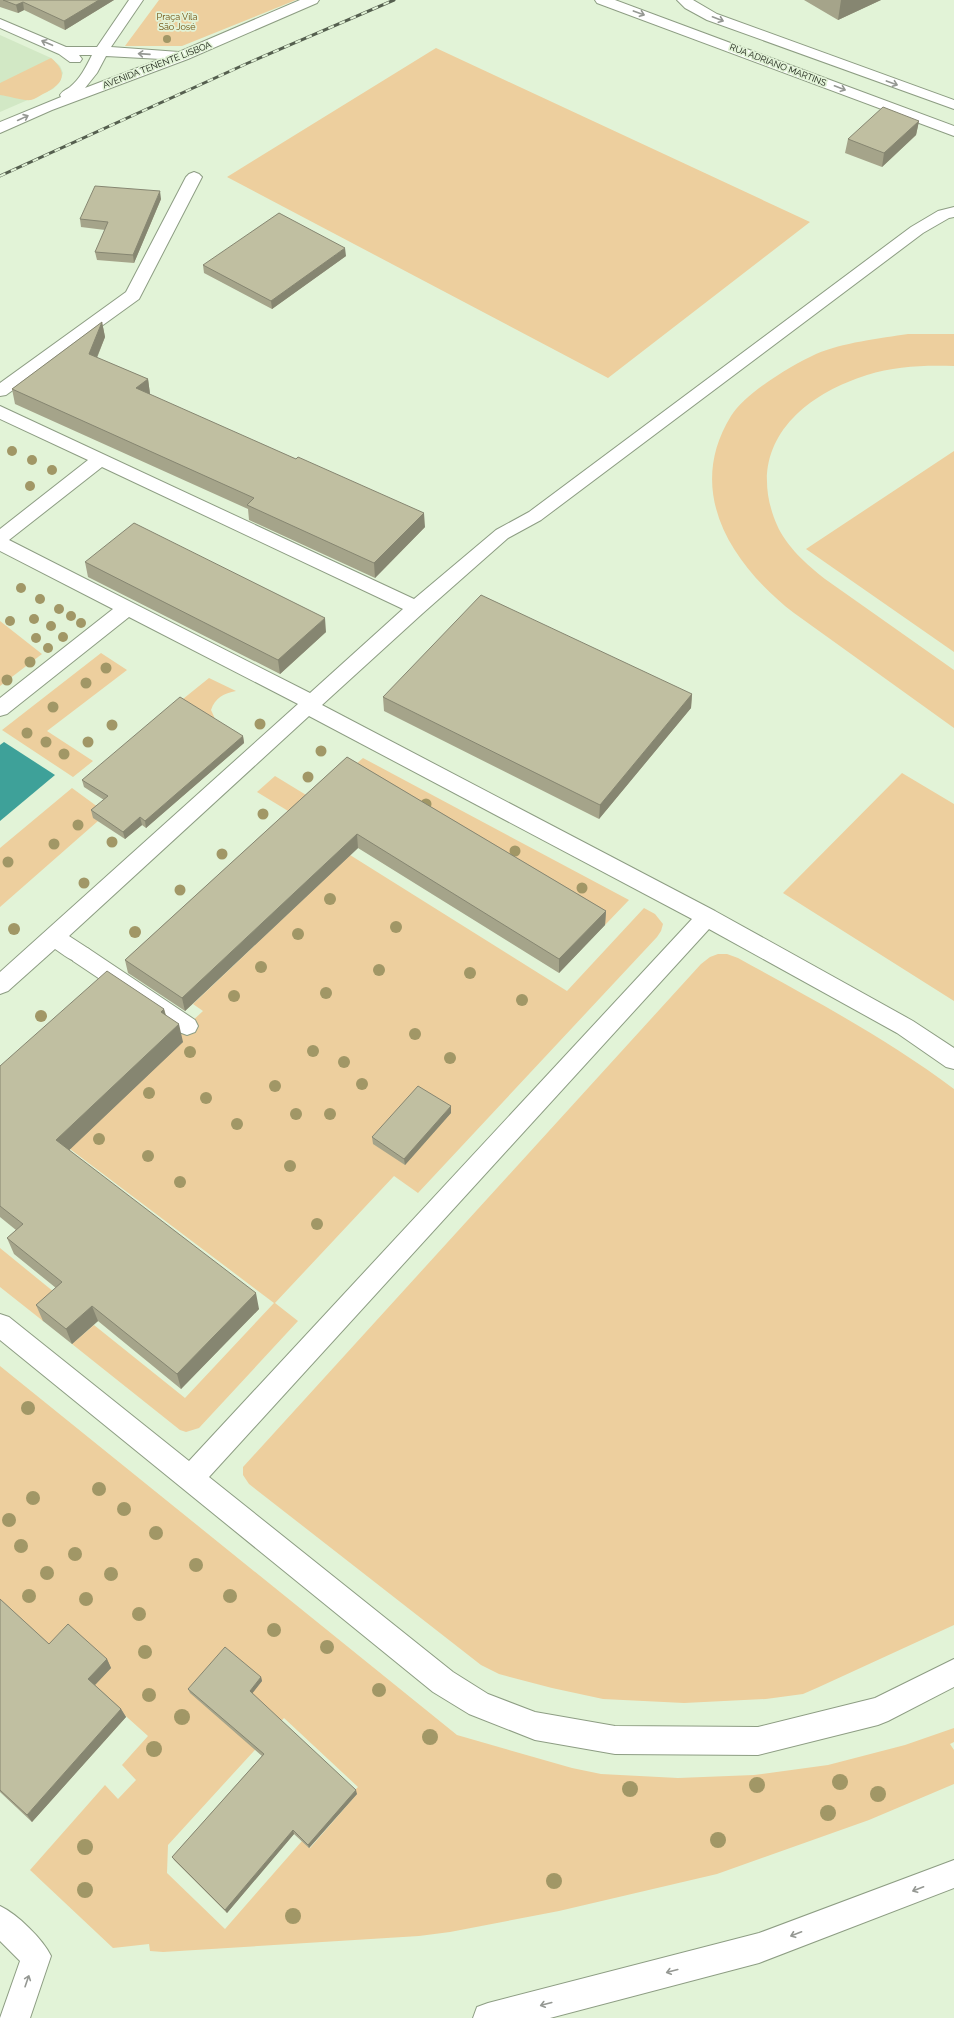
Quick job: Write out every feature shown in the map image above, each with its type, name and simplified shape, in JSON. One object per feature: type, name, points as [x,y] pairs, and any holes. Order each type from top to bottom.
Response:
[{"type":"street","points":[[47,107],[75,90],[90,73],[101,51],[134,0]]},
{"type":"street","name":"AVENIDA TENENTE LISBOA","points":[[0,128],[47,107],[183,56],[312,0]]},
{"type":"street","name":"RUA ADRIANO MARTINS","points":[[602,0],[954,131]]},
{"type":"street","name":"RUA ADRIANO MARTINS","points":[[684,0],[712,18],[954,105]]},
{"type":"street","points":[[0,23],[64,51],[90,73]]},
{"type":"street","points":[[64,51],[101,51],[183,56]]},
{"type":"street","points":[[0,391],[133,295],[194,177]]},
{"type":"street","points":[[0,985],[311,705],[416,608],[502,534],[535,516],[917,230],[944,214],[954,212]]},
{"type":"street","points":[[0,412],[416,608]]},
{"type":"street","points":[[0,538],[101,459]]},
{"type":"street","points":[[0,543],[311,705],[707,917],[898,1023],[954,1060]]},
{"type":"street","points":[[0,709],[127,608]]},
{"type":"street","points":[[190,1479],[707,917]]},
{"type":"street","points":[[54,937],[187,1026]]},
{"type":"street","points":[[0,1325],[443,1682],[479,1704],[535,1726],[615,1740],[758,1741],[878,1711],[954,1673]]},
{"type":"street","points":[[488,2018],[497,2017],[759,1948],[954,1874]]},
{"type":"street","points":[[0,1921],[36,1956],[15,2018]]},
{"type":"shaded area","points":[[0,35],[51,58],[60,66],[63,73],[60,81],[53,89],[0,112]]},
{"type":"green space","name":"Praça Vila São José","points":[[159,0],[296,0],[182,46],[125,46]]},
{"type":"green space","points":[[436,48],[810,222],[608,378],[227,177]]},
{"type":"green space","points":[[51,58],[57,64],[62,74],[59,83],[50,91],[31,100],[0,95],[0,83]]},
{"type":"green space","points":[[908,334],[954,334],[954,366],[910,367],[878,372],[842,385],[819,397],[799,412],[783,430],[773,450],[767,473],[769,498],[781,533],[791,548],[811,568],[954,670],[954,728],[794,613],[772,594],[751,573],[734,550],[722,525],[714,499],[712,472],[718,444],[731,416],[747,398],[782,372],[826,350],[874,339]]},
{"type":"green space","points":[[954,451],[954,652],[806,549]]},
{"type":"green space","points":[[0,621],[42,654],[0,686]]},
{"type":"green space","points":[[101,653],[127,670],[47,731],[93,761],[73,777],[2,730]]},
{"type":"green space","points":[[209,678],[236,691],[224,695],[215,702],[211,710],[216,721],[178,703]]},
{"type":"green space","points":[[363,758],[629,900],[605,925],[348,771]]},
{"type":"green space","points":[[902,773],[954,804],[954,1001],[783,893]]},
{"type":"green space","points":[[275,776],[316,801],[298,817],[257,792]]},
{"type":"green space","points":[[72,788],[102,810],[93,817],[98,821],[0,907],[0,848]]},
{"type":"green space","points":[[350,855],[567,991],[644,908],[655,914],[663,924],[657,937],[418,1193],[394,1176],[275,1303],[298,1321],[199,1428],[186,1432],[180,1430],[72,1344],[94,1325],[185,1398],[274,1303],[70,1149],[182,1042],[175,1037],[203,1011],[193,1004]]},
{"type":"green space","points":[[718,954],[727,954],[738,958],[821,1004],[902,1053],[954,1089],[954,1625],[803,1694],[766,1699],[684,1703],[603,1699],[552,1688],[499,1674],[481,1665],[249,1484],[243,1475],[243,1467],[701,964],[710,957]]},
{"type":"green space","points":[[0,1248],[65,1301],[43,1321],[0,1287]]},
{"type":"green space","points":[[0,1366],[457,1735],[572,1768],[601,1774],[678,1778],[754,1775],[828,1765],[905,1745],[954,1728],[954,1742],[950,1744],[954,1750],[954,1784],[869,1820],[717,1874],[559,1911],[450,1932],[419,1936],[163,1952],[150,1951],[149,1944],[113,1948],[30,1870],[105,1785],[118,1799],[136,1780],[122,1765],[148,1736],[0,1603]],"holes":[[[284,1718],[358,1787],[354,1791],[357,1794],[310,1848],[302,1841],[225,1929],[167,1873],[168,1845]]]},
{"type":"water","points":[[4,742],[55,775],[0,821],[0,745]]},
{"type":"building","points":[[3,0],[99,0],[64,21],[23,2],[16,5]]},
{"type":"building","points":[[883,107],[919,121],[884,153],[848,139]]},
{"type":"building","points":[[95,186],[160,191],[133,255],[95,252],[108,222],[80,219]]},
{"type":"building","points":[[279,213],[345,248],[271,301],[203,265]]},
{"type":"building","points":[[102,322],[89,354],[148,379],[136,388],[296,459],[298,457],[424,513],[374,563],[247,505],[254,498],[12,389]]},
{"type":"building","points":[[134,523],[325,618],[278,660],[85,562]]},
{"type":"building","points":[[481,595],[692,694],[600,805],[383,697]]},
{"type":"building","points":[[180,697],[243,736],[145,821],[140,817],[123,832],[91,810],[108,796],[82,780]]},
{"type":"building","points":[[347,757],[606,911],[559,959],[357,834],[182,998],[125,960]]},
{"type":"building","points":[[107,971],[164,1009],[161,1012],[179,1024],[56,1140],[256,1293],[177,1374],[92,1306],[66,1329],[36,1305],[62,1282],[7,1238],[23,1224],[0,1206],[0,1066]]},
{"type":"building","points":[[418,1086],[451,1106],[404,1159],[372,1137]]},
{"type":"building","points":[[0,1599],[49,1644],[68,1624],[107,1659],[88,1679],[121,1709],[27,1815],[0,1790]]},
{"type":"building","points":[[225,1647],[261,1677],[250,1691],[356,1790],[308,1845],[293,1830],[225,1910],[172,1857],[264,1754],[188,1689]]},
{"type":"railway","points":[[0,176],[248,63],[394,0]]}]
